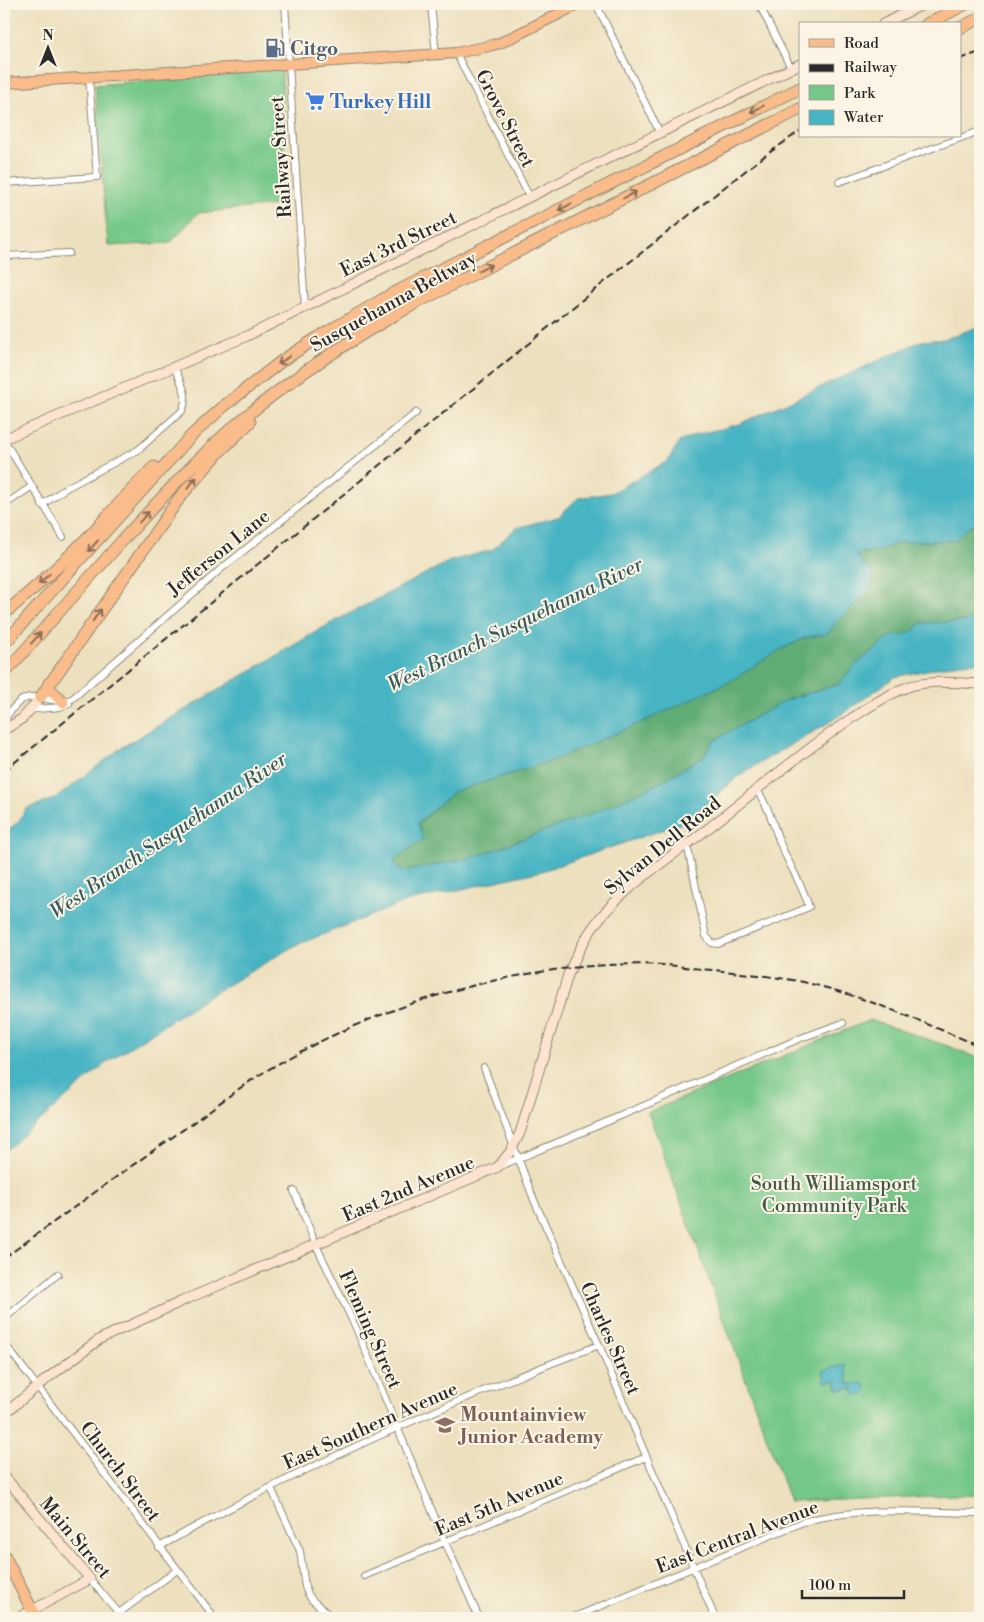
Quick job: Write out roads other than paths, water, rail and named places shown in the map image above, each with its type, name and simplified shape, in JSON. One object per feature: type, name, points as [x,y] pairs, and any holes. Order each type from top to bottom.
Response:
[{"type":"highway","points":[[931,22],[966,4]]},
{"type":"highway","points":[[962,28],[980,20]]},
{"type":"highway","name":"Susquehanna Beltway","points":[[4,644],[192,435],[224,406],[284,360],[317,338],[390,295],[799,89]]},
{"type":"highway","name":"Susquehanna Beltway","points":[[4,674],[150,510],[202,456],[268,398],[345,344],[424,299],[799,110]]},
{"type":"highway","points":[[40,698],[166,516],[201,471],[252,421],[345,344]]},
{"type":"highway","points":[[4,614],[84,541],[125,496],[164,458],[192,435]]},
{"type":"highway","points":[[49,683],[50,689],[67,700]]},
{"type":"highway","points":[[4,1555],[34,1614]]},
{"type":"main road","points":[[4,83],[456,53],[500,43],[579,4]]},
{"type":"street","name":"Railway Street","points":[[285,4],[305,307]]},
{"type":"street","points":[[431,4],[436,55]]},
{"type":"street","points":[[596,4],[660,133]]},
{"type":"street","points":[[760,4],[796,66]]},
{"type":"street","points":[[887,22],[924,4]]},
{"type":"street","name":"Grove Street","points":[[456,53],[529,196]]},
{"type":"street","name":"East 3rd Street","points":[[4,439],[224,347],[796,66]]},
{"type":"street","points":[[4,183],[97,177],[89,77]]},
{"type":"street","points":[[962,138],[980,131]]},
{"type":"street","points":[[839,182],[961,138]]},
{"type":"street","points":[[4,256],[69,252]]},
{"type":"street","points":[[42,505],[66,488],[138,450],[183,409],[186,403],[185,390],[174,367]]},
{"type":"street","name":"Jefferson Lane","points":[[31,710],[62,707],[69,704],[67,700],[221,569],[416,413]]},
{"type":"street","points":[[4,439],[31,487],[63,537]]},
{"type":"street","points":[[4,505],[31,487]]},
{"type":"street","name":"Sylvan Dell Road","points":[[498,1167],[514,1145],[526,1116],[568,975],[589,933],[612,905],[687,844],[837,728],[871,706],[904,688],[928,683],[980,684]]},
{"type":"street","points":[[4,719],[24,698],[67,700]]},
{"type":"street","points":[[4,730],[15,724],[31,710],[40,698]]},
{"type":"street","points":[[687,844],[706,936],[714,944],[809,907],[780,844],[767,806],[757,790]]},
{"type":"street","name":"East 2nd Avenue","points":[[4,1414],[86,1348],[107,1335],[189,1298],[801,1038],[843,1023]]},
{"type":"street","name":"Charles Street","points":[[484,1068],[518,1159],[714,1618]]},
{"type":"street","name":"Fleming Street","points":[[294,1191],[316,1245],[356,1328],[445,1542],[479,1618]]},
{"type":"street","points":[[4,1319],[58,1274]]},
{"type":"street","name":"Church Street","points":[[4,1343],[215,1618]]},
{"type":"street","name":"East Southern Avenue","points":[[159,1547],[196,1526],[355,1447],[547,1365],[599,1345]]},
{"type":"street","name":"East 5th Avenue","points":[[364,1576],[646,1457]]},
{"type":"street","name":"Main Street","points":[[4,1476],[121,1615]]},
{"type":"street","points":[[271,1488],[300,1551],[305,1587],[308,1594],[328,1614]]},
{"type":"street","name":"East Central Avenue","points":[[572,1618],[803,1522],[821,1517],[844,1513],[868,1512],[980,1512]]},
{"type":"street","points":[[121,1615],[177,1570]]},
{"type":"street","points":[[18,1618],[34,1614],[90,1579]]},
{"type":"water","name":"West Branch Susquehanna River","points":[[980,326],[980,523],[969,526],[955,540],[901,542],[879,551],[856,554],[864,565],[873,572],[872,588],[827,634],[807,637],[782,649],[729,682],[551,761],[453,792],[418,823],[423,839],[394,860],[398,868],[407,871],[477,856],[596,812],[661,782],[704,756],[713,741],[786,700],[839,684],[855,665],[893,635],[909,633],[921,623],[961,622],[980,617],[980,662],[959,663],[895,677],[835,719],[743,773],[685,822],[542,871],[405,902],[294,946],[207,997],[107,1062],[4,1152],[4,833],[18,822],[26,809],[56,798],[122,747],[331,623],[450,561],[492,550],[516,528],[558,517],[578,498],[611,493],[668,461],[679,442],[695,435],[740,424],[921,341],[945,339]]},
{"type":"water","points":[[845,1365],[849,1384],[862,1383],[866,1385],[867,1391],[864,1394],[858,1395],[854,1393],[853,1388],[838,1390],[836,1380],[825,1382],[823,1370]]},
{"type":"waterway","points":[[977,254],[974,232],[980,220]]},
{"type":"railway","points":[[962,58],[980,52]]},
{"type":"railway","points":[[4,771],[593,291],[759,160],[799,132]]},
{"type":"railway","points":[[4,1258],[261,1074],[306,1049],[354,1026],[404,1006],[456,990],[508,978],[561,969],[613,965],[671,965],[745,973],[798,981],[845,993],[913,1018],[980,1046]]},
{"type":"place","name":"Citgo","points":[[275,48]]},
{"type":"place","name":"Turkey Hill","points":[[315,101]]},
{"type":"place","name":"Mountainview Junior Academy","points":[[445,1425]]},
{"type":"park label","name":"South Williamsport Community Park","points":[[834,1194]]}]
